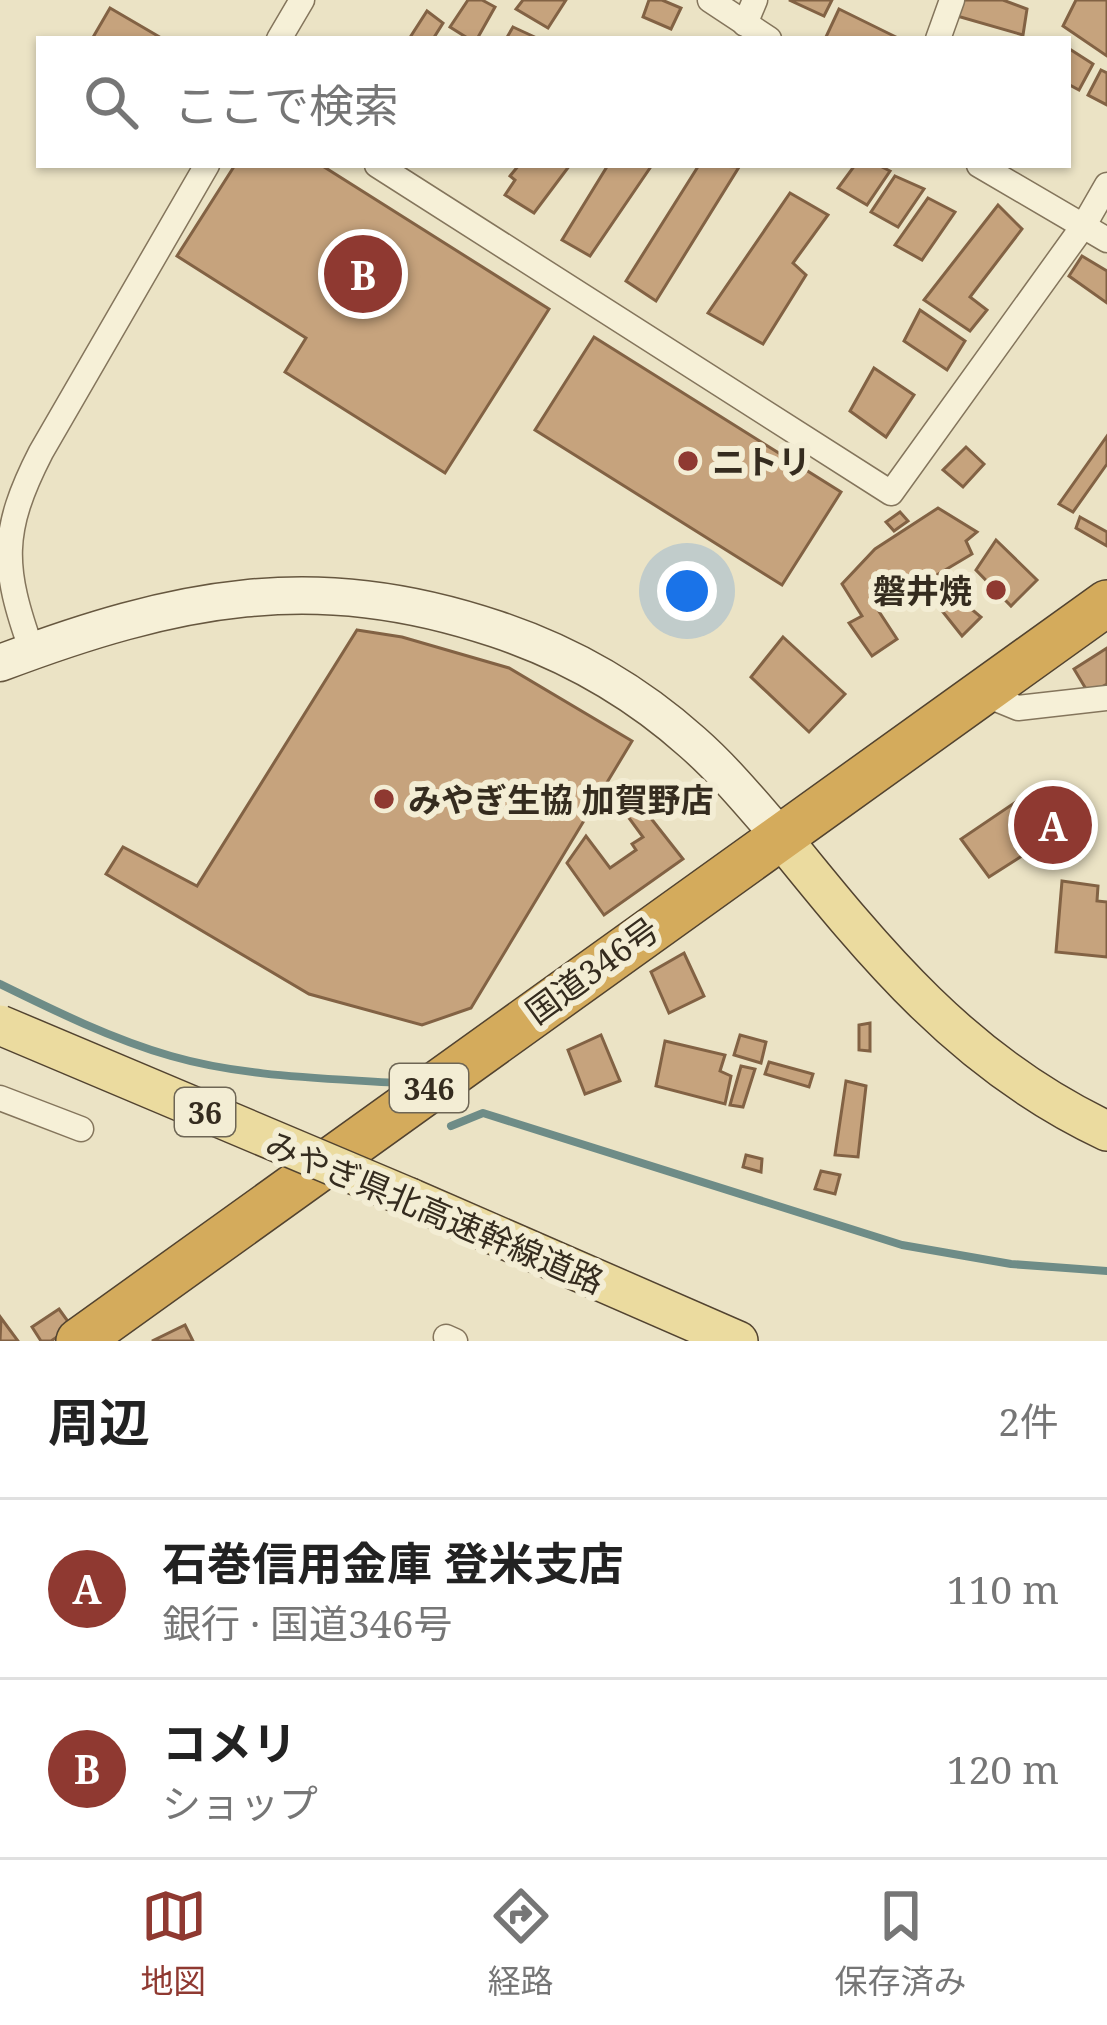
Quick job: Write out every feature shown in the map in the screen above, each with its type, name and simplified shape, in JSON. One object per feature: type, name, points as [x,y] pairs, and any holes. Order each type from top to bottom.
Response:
[{"type":"highway","name":"国道346号","points":[[79,1341],[1107,603]]},
{"type":"main road","points":[[779,835],[868,946],[935,1016],[1003,1072],[1107,1131]]},
{"type":"main road","name":"みやぎ県北高速幹線道路","points":[[0,1025],[738,1341]]},
{"type":"street","points":[[281,36],[302,0]]},
{"type":"street","points":[[710,0],[764,36]]},
{"type":"street","points":[[745,24],[755,0]]},
{"type":"street","points":[[939,36],[952,0]]},
{"type":"street","points":[[204,168],[18,500],[9,533],[8,573],[16,657],[154,613],[279,594],[351,595],[454,615],[558,652],[649,708],[722,770],[779,835]]},
{"type":"street","points":[[382,168],[891,493],[1084,225],[1107,185]]},
{"type":"street","points":[[984,168],[1107,240]]},
{"type":"street","points":[[979,692],[1018,708],[1107,698]]},
{"type":"street","points":[[0,1098],[81,1129]]},
{"type":"building","points":[[468,0],[495,7],[479,36],[464,36],[450,27]]},
{"type":"building","points":[[523,0],[566,0],[548,28],[516,9]]},
{"type":"building","points":[[649,0],[681,8],[671,29],[643,17]]},
{"type":"building","points":[[789,0],[832,0],[824,16]]},
{"type":"building","points":[[963,0],[1003,0],[1027,9],[1023,35],[957,16]]},
{"type":"building","points":[[1076,0],[1107,0],[1107,56],[1063,26]]},
{"type":"building","points":[[110,8],[158,36],[94,36]]},
{"type":"building","points":[[839,9],[894,36],[826,36]]},
{"type":"building","points":[[427,11],[443,23],[435,36],[411,36]]},
{"type":"building","points":[[513,27],[532,36],[508,36]]},
{"type":"building","points":[[1071,50],[1093,64],[1079,90],[1071,86]]},
{"type":"building","points":[[1101,70],[1107,73],[1107,105],[1088,95]]},
{"type":"building","points":[[233,168],[326,168],[549,309],[445,473],[285,372],[306,338],[177,256]]},
{"type":"building","points":[[517,168],[568,168],[534,213],[505,195],[515,180],[510,176]]},
{"type":"building","points":[[606,168],[650,168],[590,256],[562,240]]},
{"type":"building","points":[[697,168],[738,168],[656,301],[626,281]]},
{"type":"building","points":[[853,168],[890,171],[867,205],[838,188]]},
{"type":"building","points":[[895,176],[924,189],[898,227],[871,212]]},
{"type":"building","points":[[790,193],[828,215],[793,263],[806,275],[763,344],[708,313]]},
{"type":"building","points":[[928,198],[955,212],[922,260],[895,245]]},
{"type":"building","points":[[998,205],[1022,229],[970,297],[987,310],[970,331],[924,300]]},
{"type":"building","points":[[1082,256],[1107,271],[1107,303],[1069,276]]},
{"type":"building","points":[[920,310],[965,341],[947,370],[904,341]]},
{"type":"building","name":"ニトリ","points":[[594,337],[841,492],[782,585],[535,430]]},
{"type":"building","points":[[874,368],[914,395],[886,437],[850,411]]},
{"type":"building","points":[[1107,436],[1107,464],[1073,512],[1059,504]]},
{"type":"building","points":[[966,447],[984,464],[963,487],[943,470]]},
{"type":"building","points":[[938,508],[977,532],[966,541],[972,554],[878,610],[897,639],[872,656],[849,623],[862,616],[842,584],[875,549]]},
{"type":"building","points":[[900,512],[908,521],[894,531],[886,522]]},
{"type":"building","points":[[1080,517],[1107,532],[1107,546],[1076,528]]},
{"type":"building","points":[[996,540],[1037,580],[1011,606],[976,570]]},
{"type":"building","points":[[957,597],[981,617],[962,636],[943,612]]},
{"type":"building","points":[[357,630],[402,637],[509,668],[632,741],[471,1008],[422,1025],[309,994],[106,874],[123,847],[197,886]]},
{"type":"building","points":[[783,637],[845,694],[809,732],[751,677]]},
{"type":"building","points":[[1107,648],[1107,684],[1089,694],[1074,669]]},
{"type":"building","points":[[1032,791],[1058,833],[989,877],[961,839]]},
{"type":"building","points":[[631,793],[683,859],[604,915],[567,863],[586,836],[610,868],[636,850],[632,844],[643,837],[618,803]]},
{"type":"building","points":[[1062,881],[1098,886],[1097,901],[1107,902],[1107,957],[1056,952]]},
{"type":"building","points":[[684,953],[704,996],[669,1013],[651,972]]},
{"type":"building","points":[[870,1023],[870,1051],[859,1050],[859,1025]]},
{"type":"building","points":[[601,1035],[620,1081],[585,1094],[568,1050]]},
{"type":"building","points":[[740,1035],[766,1042],[761,1063],[734,1055]]},
{"type":"building","points":[[665,1041],[725,1055],[720,1071],[731,1076],[725,1104],[656,1086]]},
{"type":"building","points":[[769,1062],[813,1074],[809,1087],[765,1074]]},
{"type":"building","points":[[741,1066],[755,1069],[743,1107],[730,1105]]},
{"type":"building","points":[[846,1081],[866,1086],[858,1157],[835,1155]]},
{"type":"building","points":[[746,1155],[762,1159],[761,1172],[743,1167]]},
{"type":"building","points":[[821,1171],[840,1175],[835,1194],[815,1189]]},
{"type":"building","points":[[59,1309],[72,1327],[51,1341],[41,1341],[32,1327]]},
{"type":"building","points":[[1,1318],[18,1341],[0,1341]]},
{"type":"building","points":[[185,1325],[193,1341],[152,1341]]},
{"type":"waterway","points":[[0,984],[105,1033],[200,1063],[289,1076],[410,1084]]},
{"type":"waterway","points":[[451,1126],[483,1113],[902,1245],[1011,1264],[1107,1271]]},
{"type":"place","name":"コメリ","points":[[363,274]]},
{"type":"place","name":"ニトリ","points":[[688,461]]},
{"type":"place","name":"磐井焼","points":[[996,590]]},
{"type":"place","name":"みやぎ生協 加賀野店","points":[[384,799]]},
{"type":"place","name":"石巻信用金庫 登米支店","points":[[1053,825]]}]
